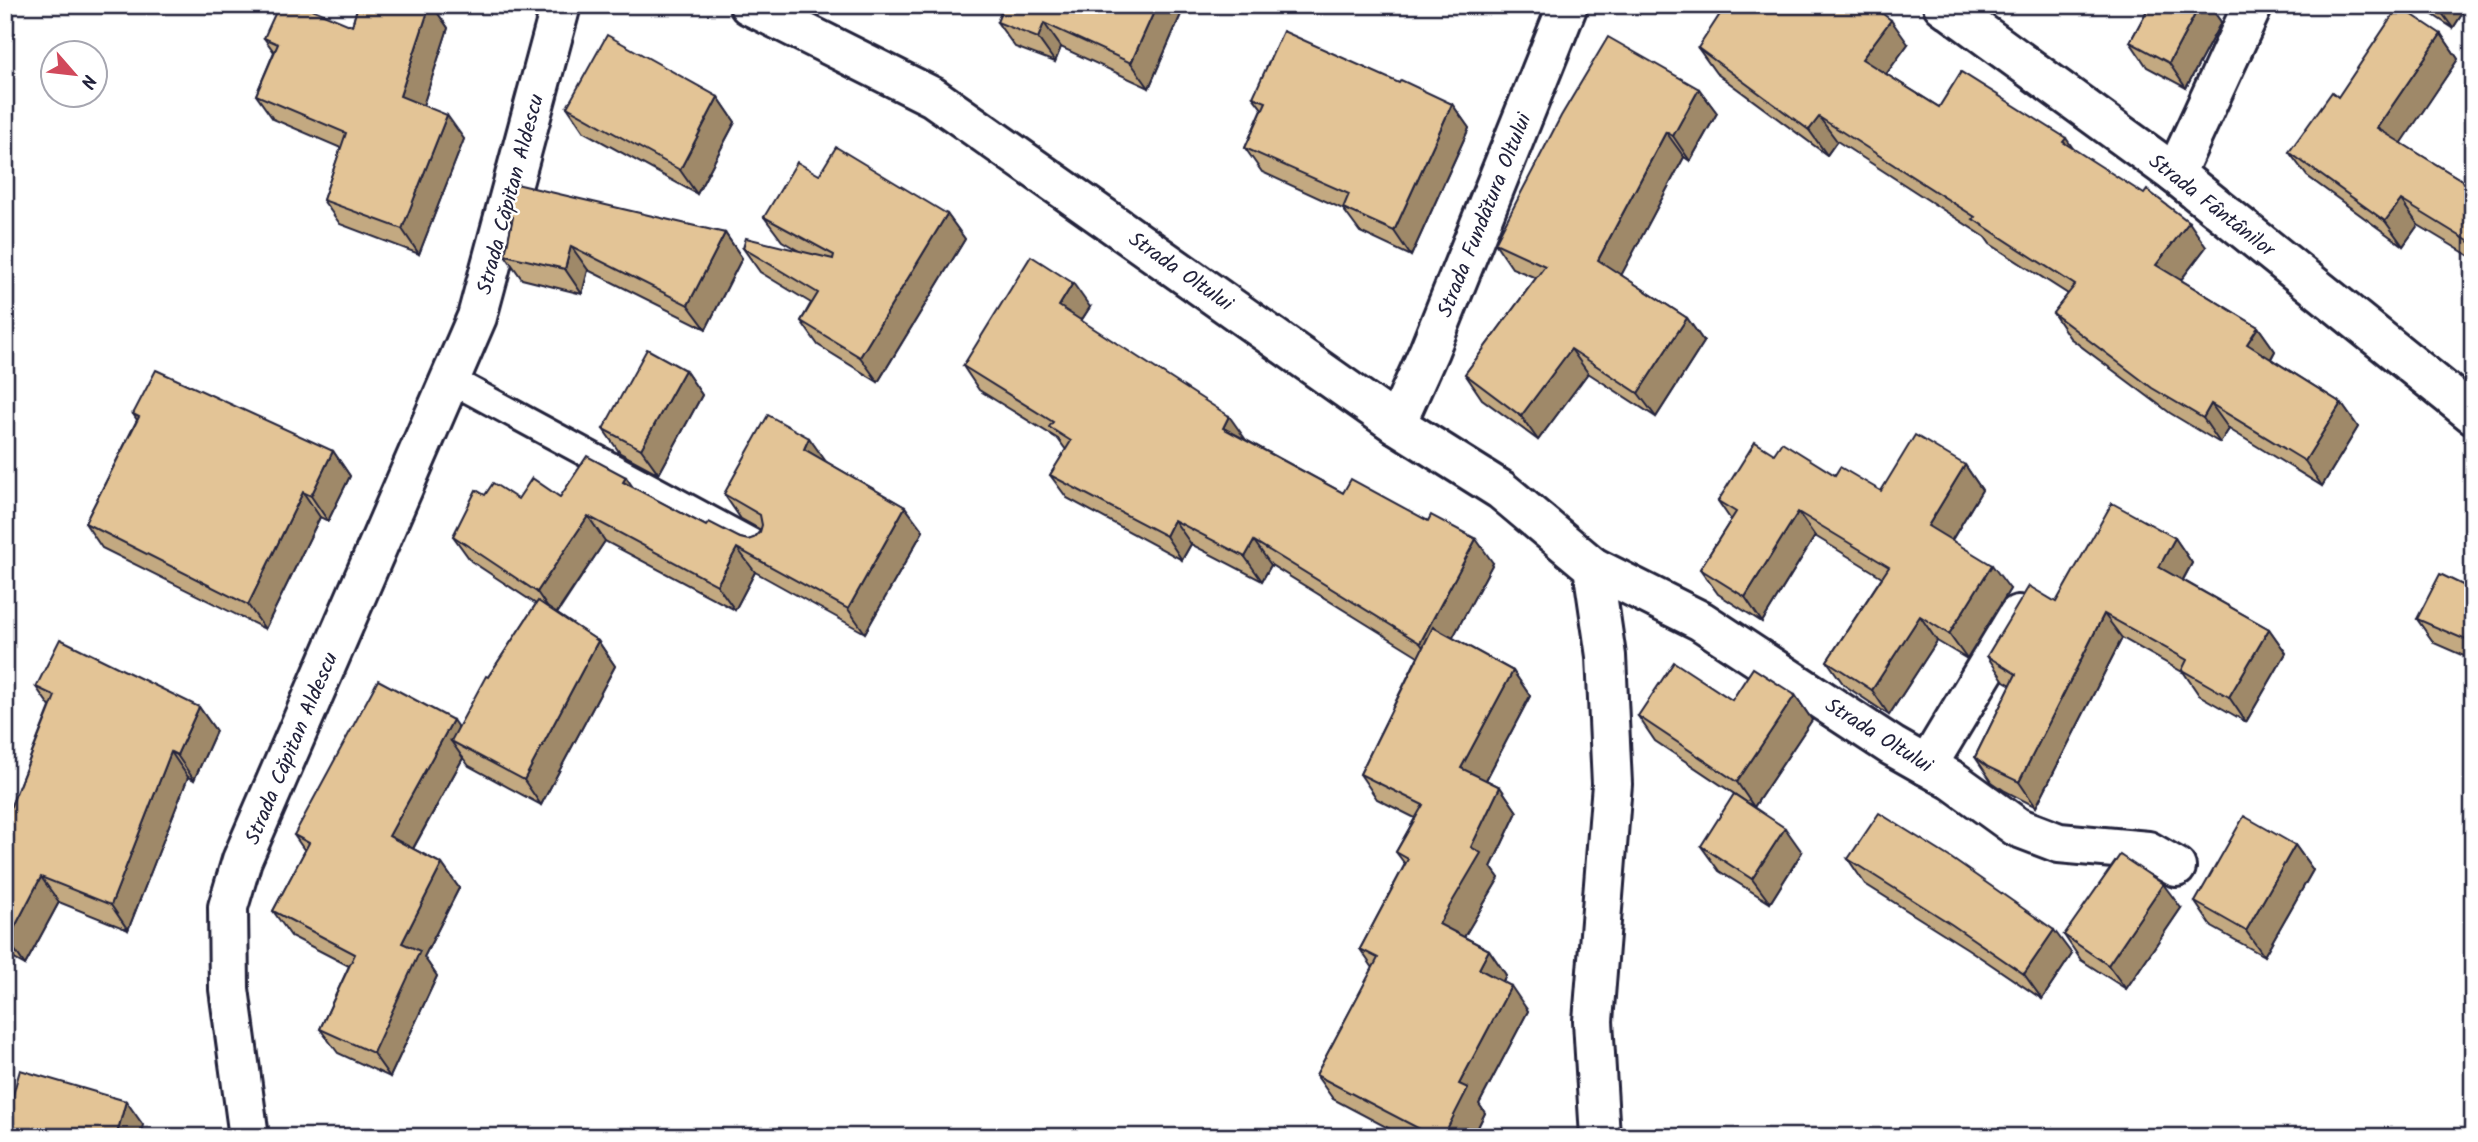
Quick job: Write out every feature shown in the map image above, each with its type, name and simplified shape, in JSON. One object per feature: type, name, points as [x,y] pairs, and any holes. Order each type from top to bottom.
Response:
[{"type":"street","name":"Strada Căpitan Aldescu","points":[[249,1137],[229,989],[228,907],[242,860],[477,317],[561,5]]},
{"type":"street","name":"Strada Oltului","points":[[749,5],[933,97],[1396,424],[1501,490],[1593,567],[1701,621],[1779,673],[1952,780],[2017,827],[2059,843],[2147,850],[2176,867]]},
{"type":"street","name":"Strada Fundătura Oltului","points":[[1396,424],[1429,351],[1568,5]]},
{"type":"street","name":"Strada Fântânilor","points":[[1943,5],[2175,174],[2473,414]]},
{"type":"street","points":[[2175,174],[2253,5]]},
{"type":"street","points":[[1593,567],[1606,656],[1612,784],[1593,1021],[1601,1137]]},
{"type":"street","points":[[1927,766],[2026,603]]},
{"type":"lane","points":[[451,380],[764,549]]},
{"type":"building","points":[[279,5],[302,5],[352,26],[358,5],[430,5],[400,96],[447,115],[402,229],[323,200],[346,133],[256,95],[278,44],[264,38]]},
{"type":"building","points":[[1004,5],[1157,5],[1131,63],[1044,23],[1038,38],[997,22]]},
{"type":"building","points":[[1726,5],[1871,5],[1891,20],[1862,59],[1939,107],[1961,72],[2066,138],[2063,142],[2144,194],[2147,190],[2189,222],[2156,265],[2258,327],[2247,344],[2341,403],[2305,461],[2211,404],[2203,418],[2152,388],[2053,313],[2075,285],[1819,117],[1809,130],[1698,48]]},
{"type":"building","points":[[2150,5],[2200,5],[2169,63],[2130,42]]},
{"type":"building","points":[[2399,6],[2441,34],[2377,128],[2473,187],[2473,244],[2401,200],[2385,221],[2289,152],[2332,92],[2338,97]]},
{"type":"building","points":[[1283,31],[1452,104],[1394,231],[1343,208],[1349,194],[1245,148],[1266,102],[1253,97]]},
{"type":"building","points":[[607,35],[718,97],[680,170],[567,107]]},
{"type":"building","points":[[1608,37],[1699,89],[1673,136],[1666,132],[1598,260],[1687,318],[1638,393],[1571,349],[1521,416],[1465,374],[1545,266],[1495,243],[1561,116]]},
{"type":"building","points":[[836,147],[947,214],[860,357],[801,321],[818,293],[743,248],[746,238],[833,259],[834,255],[764,217],[797,162],[819,175]]},
{"type":"building","points":[[512,183],[725,233],[688,305],[571,246],[565,269],[505,255],[513,217],[504,212]]},
{"type":"building","points":[[1031,256],[1073,283],[1059,306],[1229,416],[1223,428],[1343,493],[1351,479],[1428,521],[1431,515],[1476,539],[1420,643],[1254,541],[1245,557],[1174,520],[1166,536],[1050,475],[1071,441],[1049,427],[1053,422],[963,366]]},
{"type":"building","points":[[647,349],[685,370],[641,449],[603,429]]},
{"type":"building","points":[[156,370],[333,451],[311,496],[303,492],[248,605],[85,523],[139,417],[133,414]]},
{"type":"building","points":[[768,415],[809,438],[804,449],[905,507],[848,609],[737,548],[717,585],[588,516],[537,592],[453,536],[476,490],[485,495],[493,483],[518,499],[532,478],[560,497],[587,456],[626,477],[623,482],[706,526],[709,522],[740,538],[754,538],[762,525],[760,515],[724,494]]},
{"type":"building","points":[[1915,435],[1965,465],[1928,526],[1992,565],[1949,634],[1920,616],[1872,690],[1827,661],[1889,567],[1798,512],[1745,597],[1700,569],[1736,512],[1718,501],[1755,442],[1774,454],[1782,442],[1835,475],[1840,467],[1881,491]]},
{"type":"building","points":[[2112,503],[2175,538],[2159,567],[2269,629],[2229,697],[2182,670],[2187,660],[2104,614],[2019,782],[1988,767],[1975,757],[2016,674],[1987,656],[2029,586],[2056,602]]},
{"type":"building","points":[[2440,574],[2473,590],[2473,643],[2417,619]]},
{"type":"building","points":[[538,601],[598,641],[524,780],[451,741],[486,676],[488,677]]},
{"type":"building","points":[[1433,627],[1513,671],[1461,768],[1500,787],[1471,847],[1481,853],[1439,924],[1489,950],[1479,969],[1511,986],[1459,1084],[1468,1088],[1443,1137],[1435,1137],[1316,1075],[1378,958],[1360,949],[1408,859],[1396,852],[1423,805],[1360,774]]},
{"type":"building","points":[[60,639],[199,707],[177,755],[171,752],[111,905],[41,877],[8,940],[5,939],[5,810],[9,811],[55,696],[36,687]]},
{"type":"building","points":[[1674,662],[1732,700],[1753,668],[1795,695],[1737,782],[1638,716]]},
{"type":"building","points":[[378,680],[453,720],[389,836],[442,864],[402,943],[420,951],[373,1053],[320,1029],[355,954],[273,911],[309,843],[294,835]]},
{"type":"building","points":[[1734,794],[1785,828],[1752,879],[1701,846]]},
{"type":"building","points":[[1879,813],[1951,858],[2054,930],[2024,974],[1848,859]]},
{"type":"building","points":[[2244,816],[2295,845],[2246,931],[2195,902]]},
{"type":"building","points":[[2120,855],[2163,884],[2108,965],[2064,935]]},
{"type":"building","points":[[20,1070],[126,1101],[116,1137],[5,1137],[5,1123]]}]
